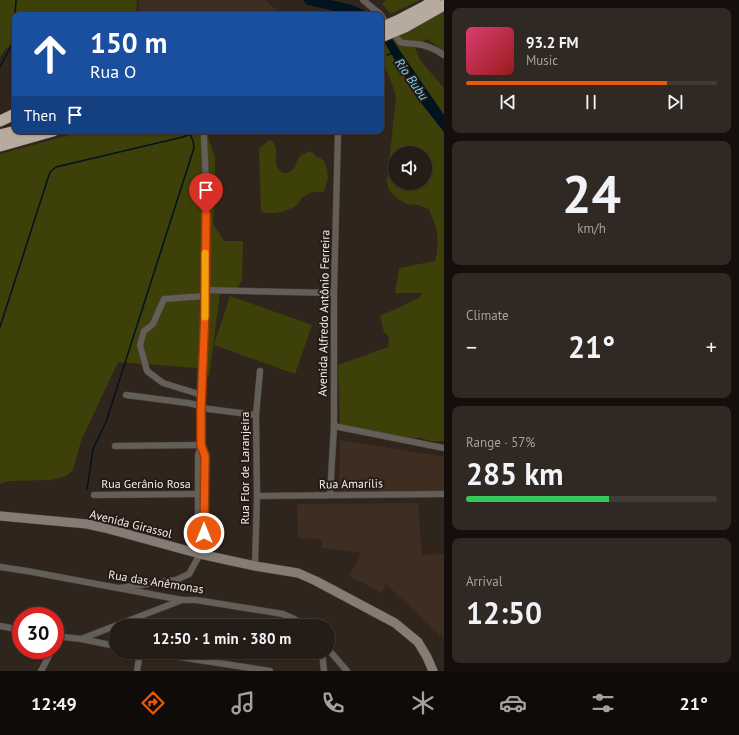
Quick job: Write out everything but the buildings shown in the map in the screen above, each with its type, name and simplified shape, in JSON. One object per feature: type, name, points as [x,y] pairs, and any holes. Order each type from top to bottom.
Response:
[{"type":"highway","points":[[384,35],[435,0]]},
{"type":"highway","points":[[384,27],[403,23],[437,10],[444,5]]},
{"type":"highway","points":[[0,121],[12,115]]},
{"type":"highway","points":[[0,135],[12,132]]},
{"type":"highway","points":[[0,145],[5,140],[27,134]]},
{"type":"highway","points":[[0,145],[42,134]]},
{"type":"street","points":[[363,0],[378,12]]},
{"type":"street","points":[[384,20],[400,42],[405,44],[427,46],[436,49],[444,55]]},
{"type":"street","points":[[200,554],[198,547],[198,456],[201,445],[205,293],[206,183],[204,134]]},
{"type":"street","name":"Avenida Alfredo Antônio Ferreira","points":[[330,495],[334,426],[334,292],[338,134]]},
{"type":"street","points":[[202,396],[163,383],[147,371],[140,345],[144,331],[153,324],[164,299],[205,293],[334,292]]},
{"type":"street","name":"Rua Flor de Laranjeira","points":[[254,566],[257,496],[256,415],[260,371]]},
{"type":"street","points":[[126,395],[188,403],[197,405],[201,408],[256,415]]},
{"type":"street","points":[[334,426],[444,448]]},
{"type":"street","points":[[115,446],[201,445]]},
{"type":"street","points":[[119,588],[176,580],[184,577],[189,574],[204,548],[205,456],[201,445]]},
{"type":"street","name":"Rua Gerânio Rosa","points":[[94,495],[198,494]]},
{"type":"street","name":"Rua Amarílis","points":[[257,496],[444,494]]},
{"type":"street","name":"Avenida Girassol","points":[[0,516],[87,524],[200,554],[254,566],[298,573],[395,623],[418,642],[433,671]]},
{"type":"street","name":"Rua das Anêmonas","points":[[0,567],[182,600],[196,600],[283,614],[294,619]]},
{"type":"street","points":[[81,639],[182,600]]},
{"type":"street","points":[[0,626],[12,628]]},
{"type":"street","points":[[64,637],[109,645]]},
{"type":"street","points":[[335,657],[347,671]]},
{"type":"street","points":[[41,671],[47,659]]},
{"type":"street","points":[[137,671],[139,659]]},
{"type":"street","points":[[192,659],[270,671]]},
{"type":"street","points":[[323,659],[324,671]]},
{"type":"shaded area","points":[[0,0],[137,0],[136,12],[12,12],[12,46],[5,49],[0,58]]},
{"type":"shaded area","points":[[139,0],[265,0],[279,12],[139,12]]},
{"type":"shaded area","points":[[386,0],[420,0],[391,14],[382,4]]},
{"type":"shaded area","points":[[444,8],[444,52],[428,39],[414,45],[419,58],[444,88],[444,115],[392,40],[386,38]]},
{"type":"shaded area","points":[[385,43],[415,95],[444,132],[444,441],[431,441],[420,438],[401,438],[340,426],[338,365],[388,347],[389,337],[384,332],[380,316],[419,298],[422,293],[395,293],[399,268],[435,261],[437,253],[438,238],[429,209],[418,205],[407,204],[398,199],[389,190],[432,190],[432,146],[391,146],[396,97],[384,65]]},
{"type":"shaded area","points":[[73,134],[207,134],[215,158],[213,224],[224,241],[243,241],[242,280],[234,293],[220,293],[209,377],[197,368],[118,362],[81,441],[73,470],[66,476],[51,480],[9,481],[0,484],[0,154]]},
{"type":"shaded area","points":[[268,141],[272,141],[275,146],[276,164],[279,170],[283,173],[291,171],[299,157],[309,151],[324,161],[328,178],[324,192],[309,193],[301,199],[296,206],[283,211],[274,213],[261,212],[259,150]]},
{"type":"shaded area","points":[[230,296],[312,325],[295,374],[214,345]]},
{"type":"shaded area","points":[[340,440],[444,457],[444,492],[339,492]]},
{"type":"shaded area","points":[[418,503],[422,555],[444,554],[444,639],[386,584],[382,593],[349,576],[361,553],[322,548],[322,539],[298,538],[297,504]]},
{"type":"water","points":[[386,38],[392,39],[444,115],[444,132],[415,95],[385,43]]},
{"type":"waterway","points":[[15,12],[16,0]]},
{"type":"waterway","name":"Rio Bubu","points":[[309,0],[355,12]]},
{"type":"waterway","points":[[0,67],[12,44]]},
{"type":"waterway","name":"Rio Bubu","points":[[387,55],[393,53]]},
{"type":"waterway","points":[[0,327],[51,171],[56,167],[183,137],[190,134]]},
{"type":"waterway","points":[[87,489],[93,449],[106,422],[194,148],[190,134]]},
{"type":"slow traffic","points":[[205,253],[205,317]]},
{"type":"route","points":[[204,533],[205,456],[201,445],[201,408],[205,311],[206,214]]}]
